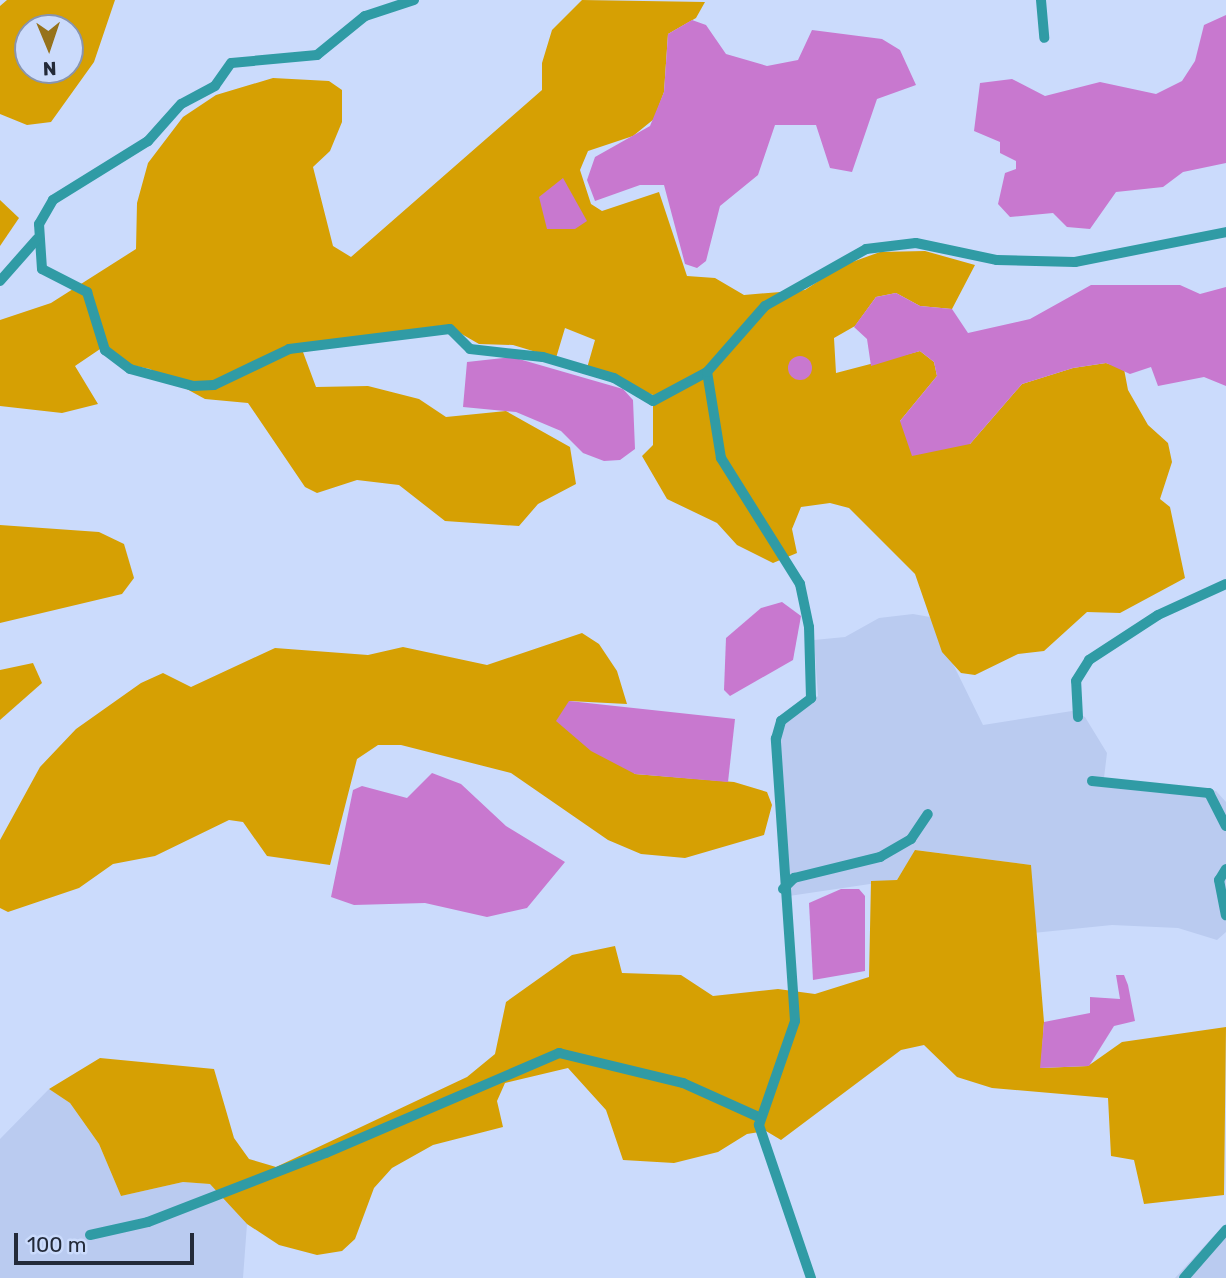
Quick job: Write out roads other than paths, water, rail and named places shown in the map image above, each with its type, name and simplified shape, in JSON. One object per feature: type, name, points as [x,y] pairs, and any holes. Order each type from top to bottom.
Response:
[{"type":"street","points":[[0,281],[37,239],[53,200],[148,141],[181,104],[215,86],[231,63],[317,55],[365,16],[414,0]]},
{"type":"street","points":[[1041,0],[1044,38]]},
{"type":"street","points":[[37,239],[47,276],[74,283],[90,296],[105,350],[130,369],[193,386],[228,381],[289,349],[443,329],[458,332],[470,349],[534,354],[614,378],[653,401],[707,372],[765,306],[866,249],[916,243],[997,260],[1075,262],[1226,232]]},
{"type":"street","points":[[707,372],[725,467],[800,584],[806,606],[811,698],[781,721],[776,739],[783,889],[794,1021],[761,1118],[762,1142],[811,1278]]},
{"type":"street","points":[[1078,717],[1076,681],[1089,660],[1158,615],[1226,584]]},
{"type":"street","points":[[1092,781],[1209,793],[1226,826]]},
{"type":"street","points":[[783,889],[794,878],[880,857],[911,839],[928,814]]},
{"type":"street","points":[[1226,869],[1219,880],[1226,915]]},
{"type":"street","points":[[90,1235],[148,1222],[326,1153],[559,1053],[683,1083],[761,1118]]},
{"type":"street","points":[[1184,1278],[1226,1230]]}]
